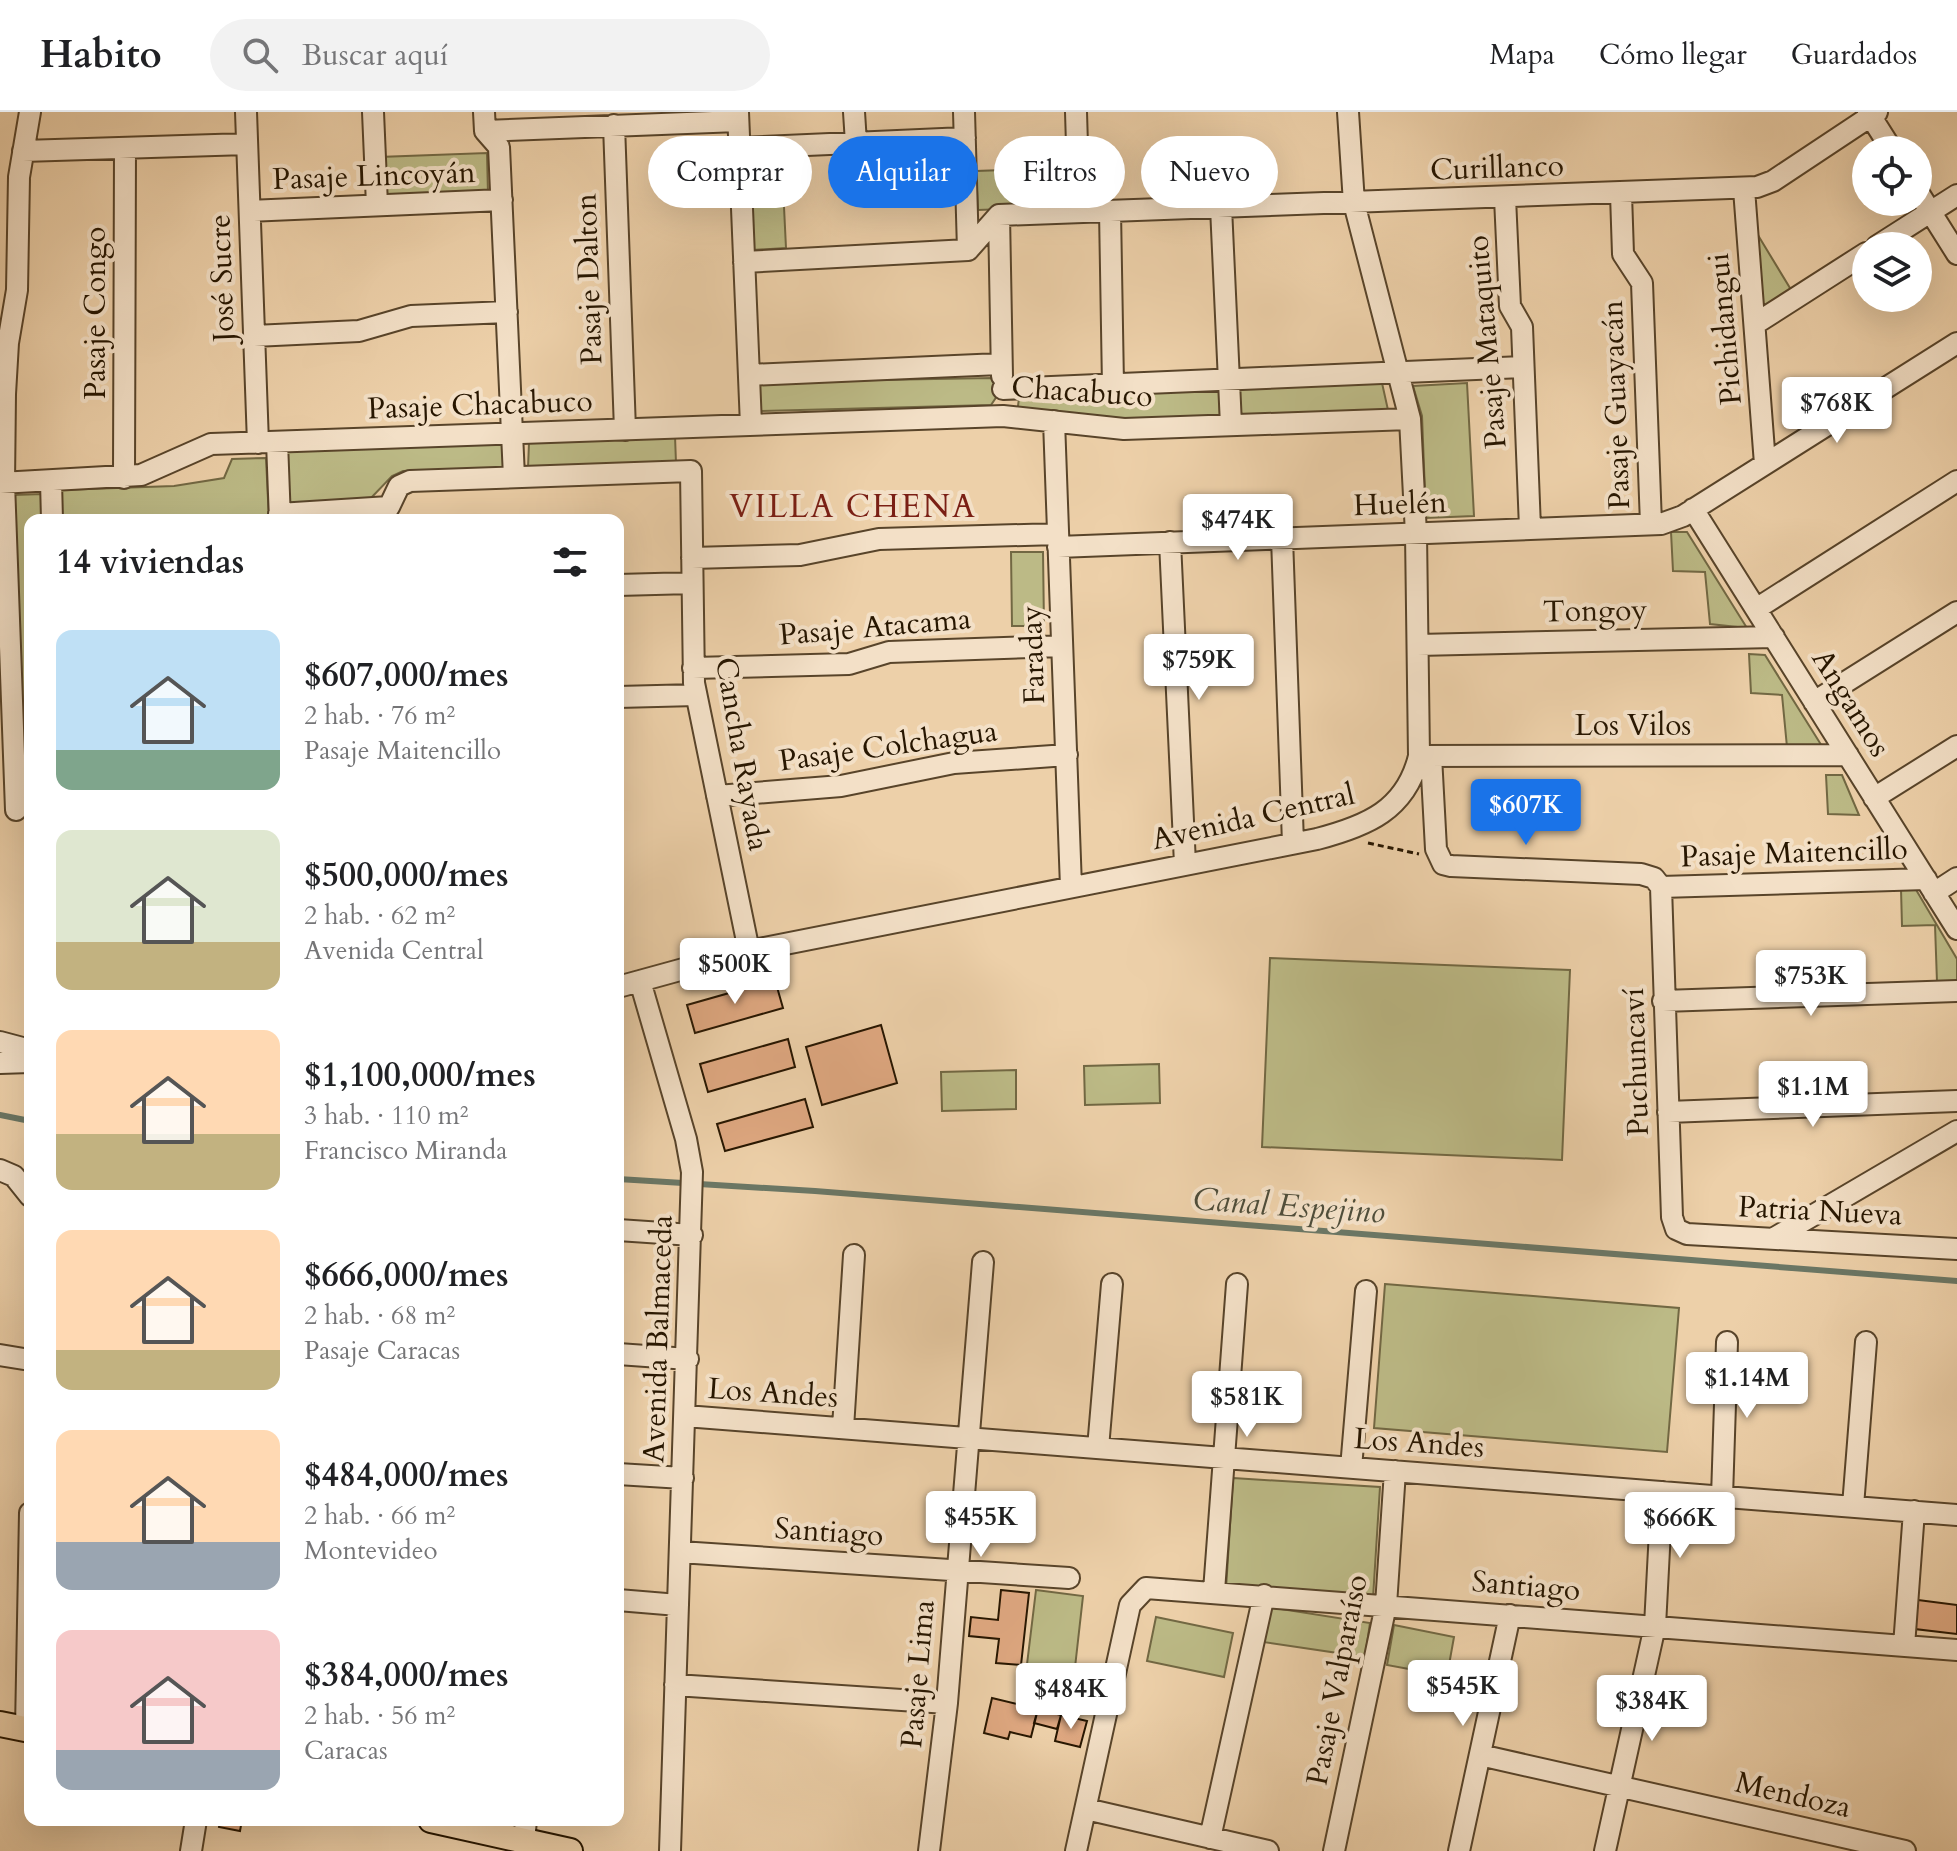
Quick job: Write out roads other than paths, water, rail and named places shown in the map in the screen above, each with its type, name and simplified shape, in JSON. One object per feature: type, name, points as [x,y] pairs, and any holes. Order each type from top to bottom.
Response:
[{"type":"main road","points":[[0,1724],[24,1729]]},
{"type":"main road","points":[[487,1826],[525,1830],[570,1851]]},
{"type":"street","points":[[15,810],[4,601],[2,483],[5,385],[17,290],[9,232],[30,112]]},
{"type":"street","name":"José Sucre","points":[[246,112],[254,336],[279,514]]},
{"type":"street","points":[[373,112],[377,205]]},
{"type":"street","points":[[854,112],[856,136]]},
{"type":"street","points":[[964,112],[965,136]]},
{"type":"street","points":[[1076,112],[1079,212]]},
{"type":"street","name":"Avenida Central","points":[[624,985],[749,951],[1349,831],[1378,818],[1405,791],[1425,756],[1410,419],[1354,203],[1348,112]]},
{"type":"street","points":[[1872,113],[1884,136]]},
{"type":"street","name":"Curillanco","points":[[1278,205],[1744,189],[1773,181],[1872,113]]},
{"type":"street","points":[[738,116],[739,136]]},
{"type":"street","name":"Pasaje Lincoyán","points":[[484,121],[614,125],[738,116]]},
{"type":"street","points":[[390,514],[395,491],[404,482],[514,477],[499,147],[484,121]]},
{"type":"street","name":"Pasaje Dalton","points":[[614,125],[625,430]]},
{"type":"street","points":[[23,151],[247,144]]},
{"type":"street","name":"Pasaje Congo","points":[[124,478],[125,148]]},
{"type":"street","name":"Pichidangui","points":[[1744,189],[1765,464]]},
{"type":"street","name":"Pasaje Guayacán","points":[[1621,194],[1623,254],[1642,283],[1651,524]]},
{"type":"street","points":[[1932,211],[1957,195]]},
{"type":"street","name":"Pasaje Mataquito","points":[[1505,198],[1510,306],[1522,327],[1530,528]]},
{"type":"street","name":"Pasaje Lincoyán","points":[[250,211],[502,200]]},
{"type":"street","points":[[742,208],[751,425]]},
{"type":"street","points":[[967,208],[968,250]]},
{"type":"street","name":"Curillanco","points":[[999,215],[1193,208]]},
{"type":"street","points":[[1221,208],[1231,425]]},
{"type":"street","points":[[1110,211],[1113,385]]},
{"type":"street","points":[[1932,214],[1957,254]]},
{"type":"street","points":[[744,262],[968,250],[999,215]]},
{"type":"street","points":[[999,215],[1003,416]]},
{"type":"street","points":[[1899,232],[1925,216]]},
{"type":"street","points":[[1755,324],[1852,262]]},
{"type":"street","points":[[254,336],[359,331],[411,316],[507,312]]},
{"type":"street","name":"Huelén","points":[[692,558],[800,555],[879,539],[1170,542],[1651,524],[1674,520],[1693,509],[1957,343]]},
{"type":"street","name":"Chacabuco","points":[[749,375],[1000,364]]},
{"type":"street","name":"Chacabuco","points":[[1003,389],[1523,367]]},
{"type":"street","name":"Chacabuco","points":[[751,425],[1003,416],[1124,429],[1410,419]]},
{"type":"street","name":"Faraday","points":[[1054,421],[1071,887]]},
{"type":"street","name":"Pasaje Chacabuco","points":[[124,478],[141,475],[211,444],[751,425]]},
{"type":"street","name":"Cancha Rayada","points":[[514,477],[691,471],[696,695],[749,951]]},
{"type":"street","points":[[2,483],[124,478]]},
{"type":"street","points":[[51,481],[52,514]]},
{"type":"street","points":[[1756,609],[1957,481]]},
{"type":"street","name":"Angamos","points":[[1693,509],[1957,929]]},
{"type":"street","points":[[1282,538],[1293,843]]},
{"type":"street","points":[[1170,542],[1185,864]]},
{"type":"street","points":[[624,585],[692,583]]},
{"type":"street","points":[[1814,702],[1957,612]]},
{"type":"street","name":"Tongoy","points":[[1418,645],[1774,637]]},
{"type":"street","name":"Pasaje Atacama","points":[[693,668],[849,664],[889,652],[1062,646]]},
{"type":"street","points":[[624,697],[696,695]]},
{"type":"street","points":[[1874,798],[1957,746]]},
{"type":"street","name":"Pasaje Colchagua","points":[[717,796],[841,786],[954,763],[1067,755]]},
{"type":"street","name":"Los Vilos","points":[[1425,756],[1848,755]]},
{"type":"street","name":"Pasaje Maitencillo","points":[[1425,756],[1439,859],[1451,866],[1641,874],[1654,878],[1661,887],[1930,886]]},
{"type":"street","points":[[1930,886],[1957,878]]},
{"type":"street","name":"Puchuncaví","points":[[1661,887],[1672,1217],[1680,1232]]},
{"type":"street","name":"Avenida Balmaceda","points":[[640,981],[686,1139],[692,1172],[670,1851]]},
{"type":"street","points":[[1663,1001],[1957,991]]},
{"type":"street","points":[[0,1042],[24,1048]]},
{"type":"street","points":[[0,1063],[24,1062]]},
{"type":"street","points":[[1668,1112],[1957,1101]]},
{"type":"street","points":[[1776,1237],[1955,1135]]},
{"type":"street","points":[[7,1173],[24,1190]]},
{"type":"street","points":[[624,1230],[692,1235]]},
{"type":"street","name":"Patria Nueva","points":[[1680,1232],[1957,1249]]},
{"type":"street","points":[[843,1428],[854,1255]]},
{"type":"street","name":"Pasaje Lima","points":[[929,1851],[947,1703],[983,1262]]},
{"type":"street","points":[[1098,1448],[1112,1284]]},
{"type":"street","points":[[1214,1591],[1237,1284]]},
{"type":"street","points":[[1351,1468],[1366,1291]]},
{"type":"street","points":[[1722,1497],[1727,1342]]},
{"type":"street","points":[[1853,1506],[1866,1342]]},
{"type":"street","points":[[624,1354],[688,1359]]},
{"type":"street","points":[[0,1355],[24,1359]]},
{"type":"street","name":"Los Andes","points":[[685,1416],[1957,1515]]},
{"type":"street","name":"Pasaje Valparaíso","points":[[1334,1851],[1386,1605],[1395,1471]]},
{"type":"street","points":[[624,1474],[683,1478]]},
{"type":"street","points":[[1605,1851],[1655,1626],[1662,1492]]},
{"type":"street","points":[[1904,1646],[1914,1511]]},
{"type":"street","name":"Santiago","points":[[680,1552],[1069,1578]]},
{"type":"street","name":"Santiago","points":[[1086,1809],[1130,1605],[1139,1592],[1156,1587],[1957,1650]]},
{"type":"street","points":[[1210,1838],[1264,1595]]},
{"type":"street","points":[[624,1600],[678,1605]]},
{"type":"street","points":[[1459,1851],[1510,1615]]},
{"type":"street","points":[[675,1685],[947,1703]]},
{"type":"street","name":"Mendoza","points":[[1480,1755],[1846,1844],[1905,1851]]},
{"type":"street","points":[[1076,1851],[1086,1809],[1268,1851]]},
{"type":"street","points":[[191,1851],[195,1826]]},
{"type":"waterway","name":"Canal Espejino","points":[[0,1115],[24,1120]]},
{"type":"waterway","name":"Canal Espejino","points":[[624,1179],[815,1191],[1957,1281]]},
{"type":"district","name":"VILLA CHENA","points":[[853,507]]}]
